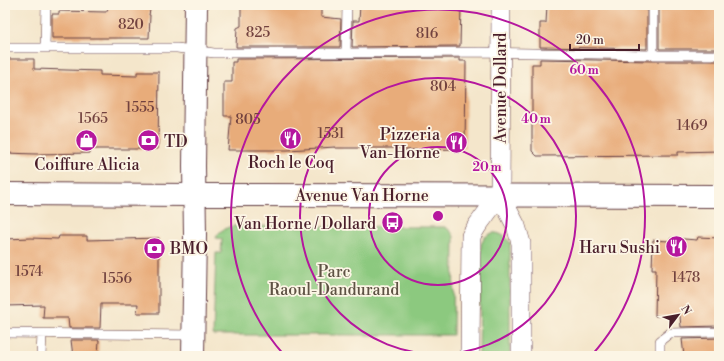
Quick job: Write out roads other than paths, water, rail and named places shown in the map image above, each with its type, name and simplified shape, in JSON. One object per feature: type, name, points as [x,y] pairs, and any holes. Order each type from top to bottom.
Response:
[{"type":"main road","points":[[193,346],[196,5]]},
{"type":"main road","name":"Avenue Van Horne","points":[[5,194],[719,196]]},
{"type":"street","name":"Avenue Dollard","points":[[500,195],[501,5]]},
{"type":"street","points":[[470,356],[471,236],[500,195],[516,226],[521,243],[521,356]]},
{"type":"lane","points":[[45,47],[46,5]]},
{"type":"lane","points":[[346,53],[347,5]]},
{"type":"lane","points":[[653,5],[653,55]]},
{"type":"lane","points":[[5,48],[177,48],[214,53],[500,52],[719,55]]},
{"type":"lane","points":[[660,356],[660,341],[670,333],[719,332]]},
{"type":"lane","points":[[5,333],[42,334],[193,346]]},
{"type":"lane","points":[[41,356],[42,334]]},
{"type":"place","name":"Roch le Coq","points":[[291,138]]},
{"type":"place","name":"Coiffure Alicia","points":[[87,140]]},
{"type":"place","name":"TD","points":[[148,141]]},
{"type":"place","name":"Pizzeria Van-Horne","points":[[456,143]]},
{"type":"place","name":"Van Horne / Dollard","points":[[392,223]]},
{"type":"place","name":"Haru Sushi","points":[[676,247]]},
{"type":"place","name":"BMO","points":[[154,248]]},
{"type":"park label","name":"Parc Raoul-Dandurand","points":[[334,280]]}]
